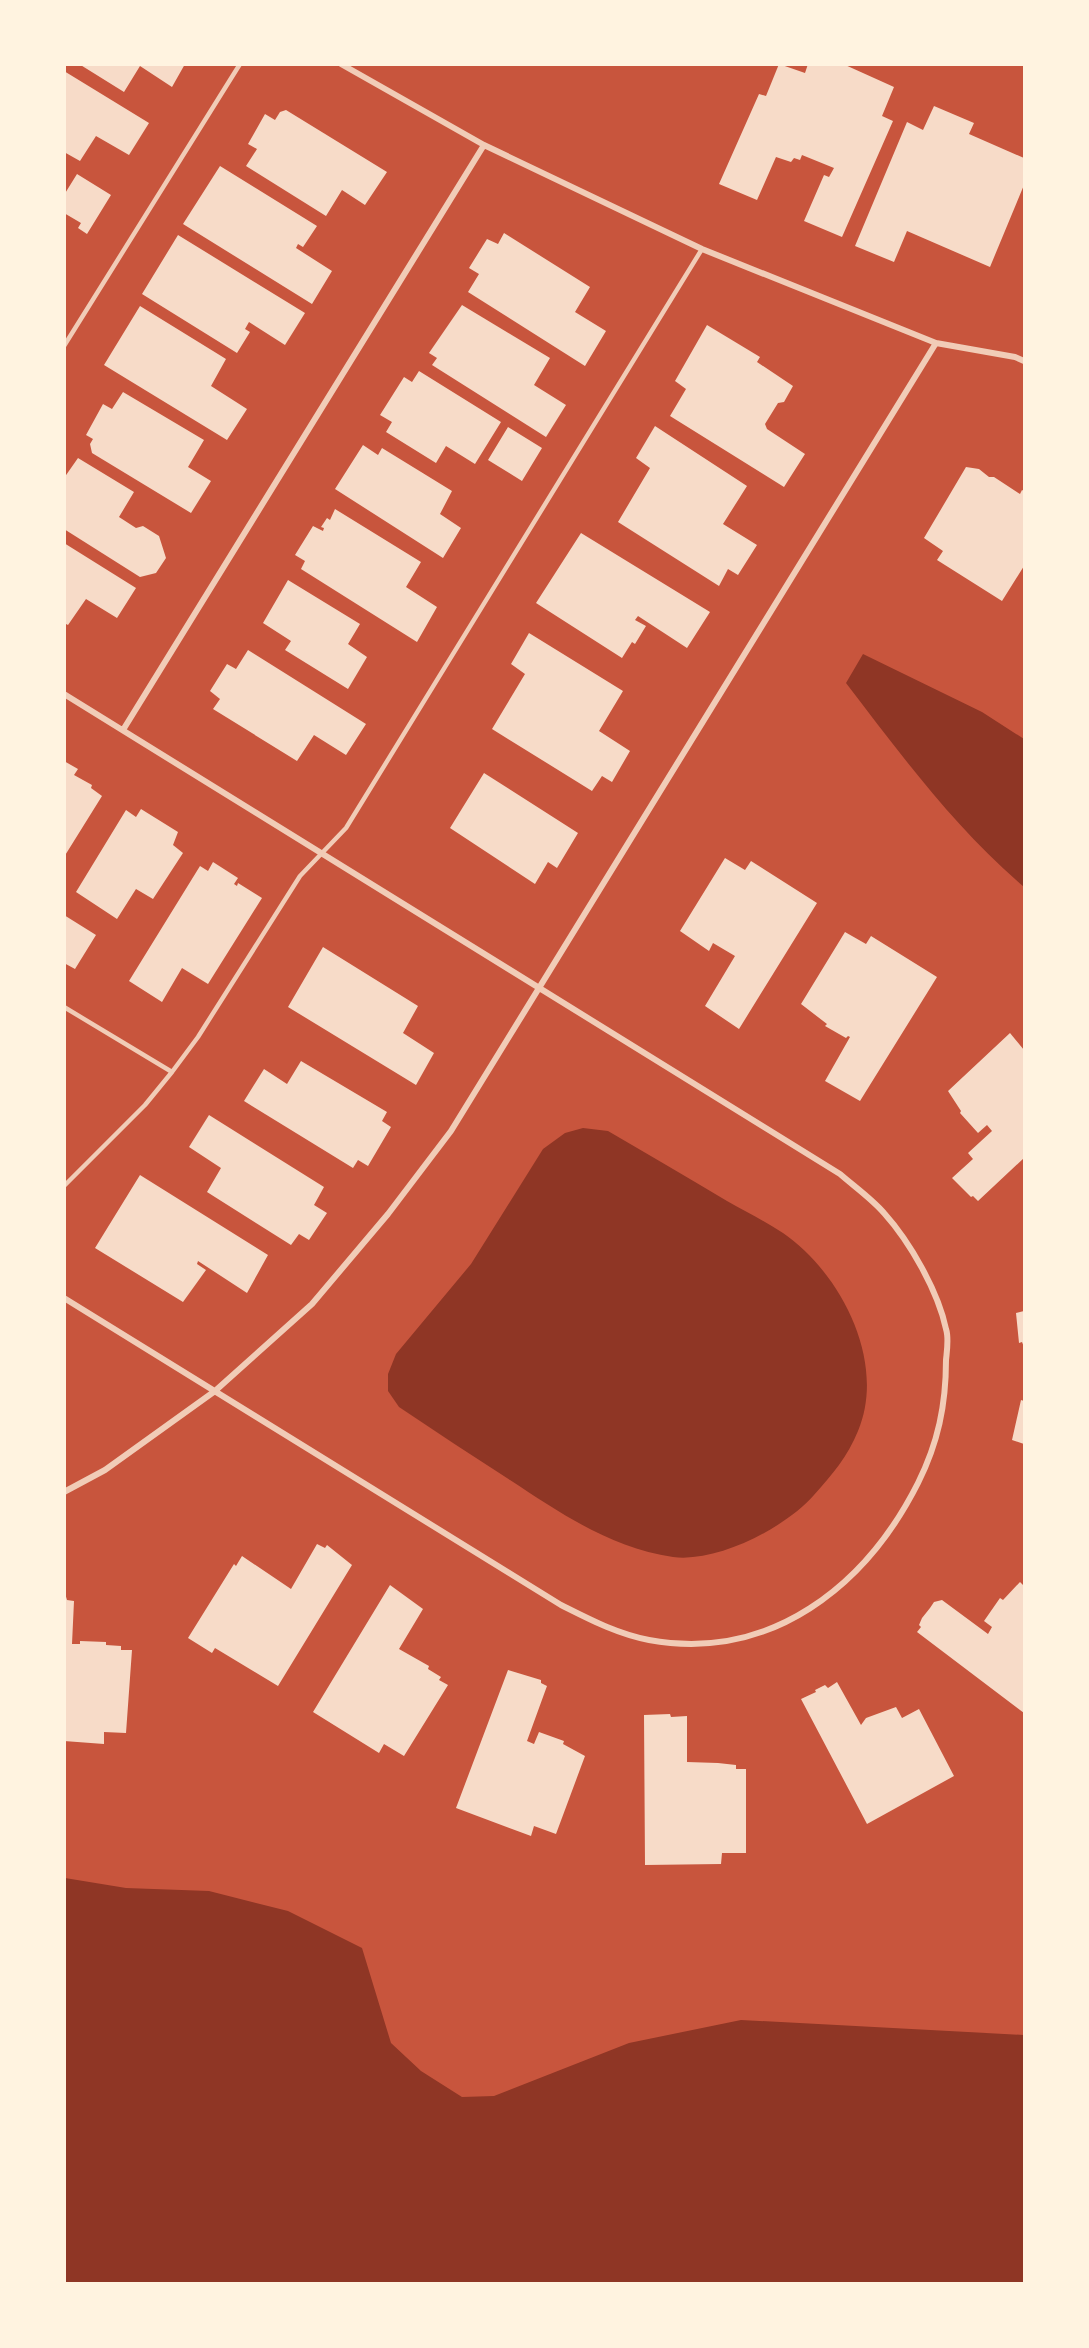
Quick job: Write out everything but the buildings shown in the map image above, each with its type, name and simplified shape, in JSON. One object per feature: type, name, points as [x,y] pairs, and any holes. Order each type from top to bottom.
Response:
[{"type":"street","points":[[341,64],[484,145],[702,249],[936,343],[1015,357],[1024,361]]},
{"type":"street","points":[[123,730],[484,145]]},
{"type":"street","points":[[64,1492],[105,1470],[215,1391],[312,1304],[388,1214],[452,1131],[542,988],[936,343]]},
{"type":"street","points":[[64,694],[840,1174],[885,1213],[923,1269],[947,1330],[946,1399],[933,1454],[904,1512],[872,1556],[833,1595],[790,1620],[745,1637],[699,1644],[649,1640],[608,1628],[561,1605],[64,1298]]},
{"type":"lane","points":[[64,346],[240,64]]},
{"type":"lane","points":[[64,1186],[144,1105],[172,1072],[198,1037],[300,876],[346,828],[702,249]]},
{"type":"lane","points":[[64,1007],[172,1072]]},
{"type":"shaded area","points":[[863,654],[982,712],[1024,739],[1024,887],[952,815],[908,764],[846,683]]},
{"type":"shaded area","points":[[583,1128],[608,1131],[783,1233],[804,1250],[823,1271],[840,1295],[853,1321],[862,1349],[867,1377],[865,1404],[858,1431],[849,1449],[827,1480],[801,1507],[768,1531],[729,1549],[691,1557],[673,1557],[650,1553],[608,1538],[568,1517],[399,1407],[388,1391],[388,1374],[396,1354],[471,1264],[543,1149],[565,1133]]},
{"type":"shaded area","points":[[65,1878],[126,1888],[209,1891],[288,1911],[362,1948],[391,2043],[421,2071],[462,2097],[494,2096],[629,2043],[741,2020],[1024,2035],[1024,2283],[65,2283]]}]
